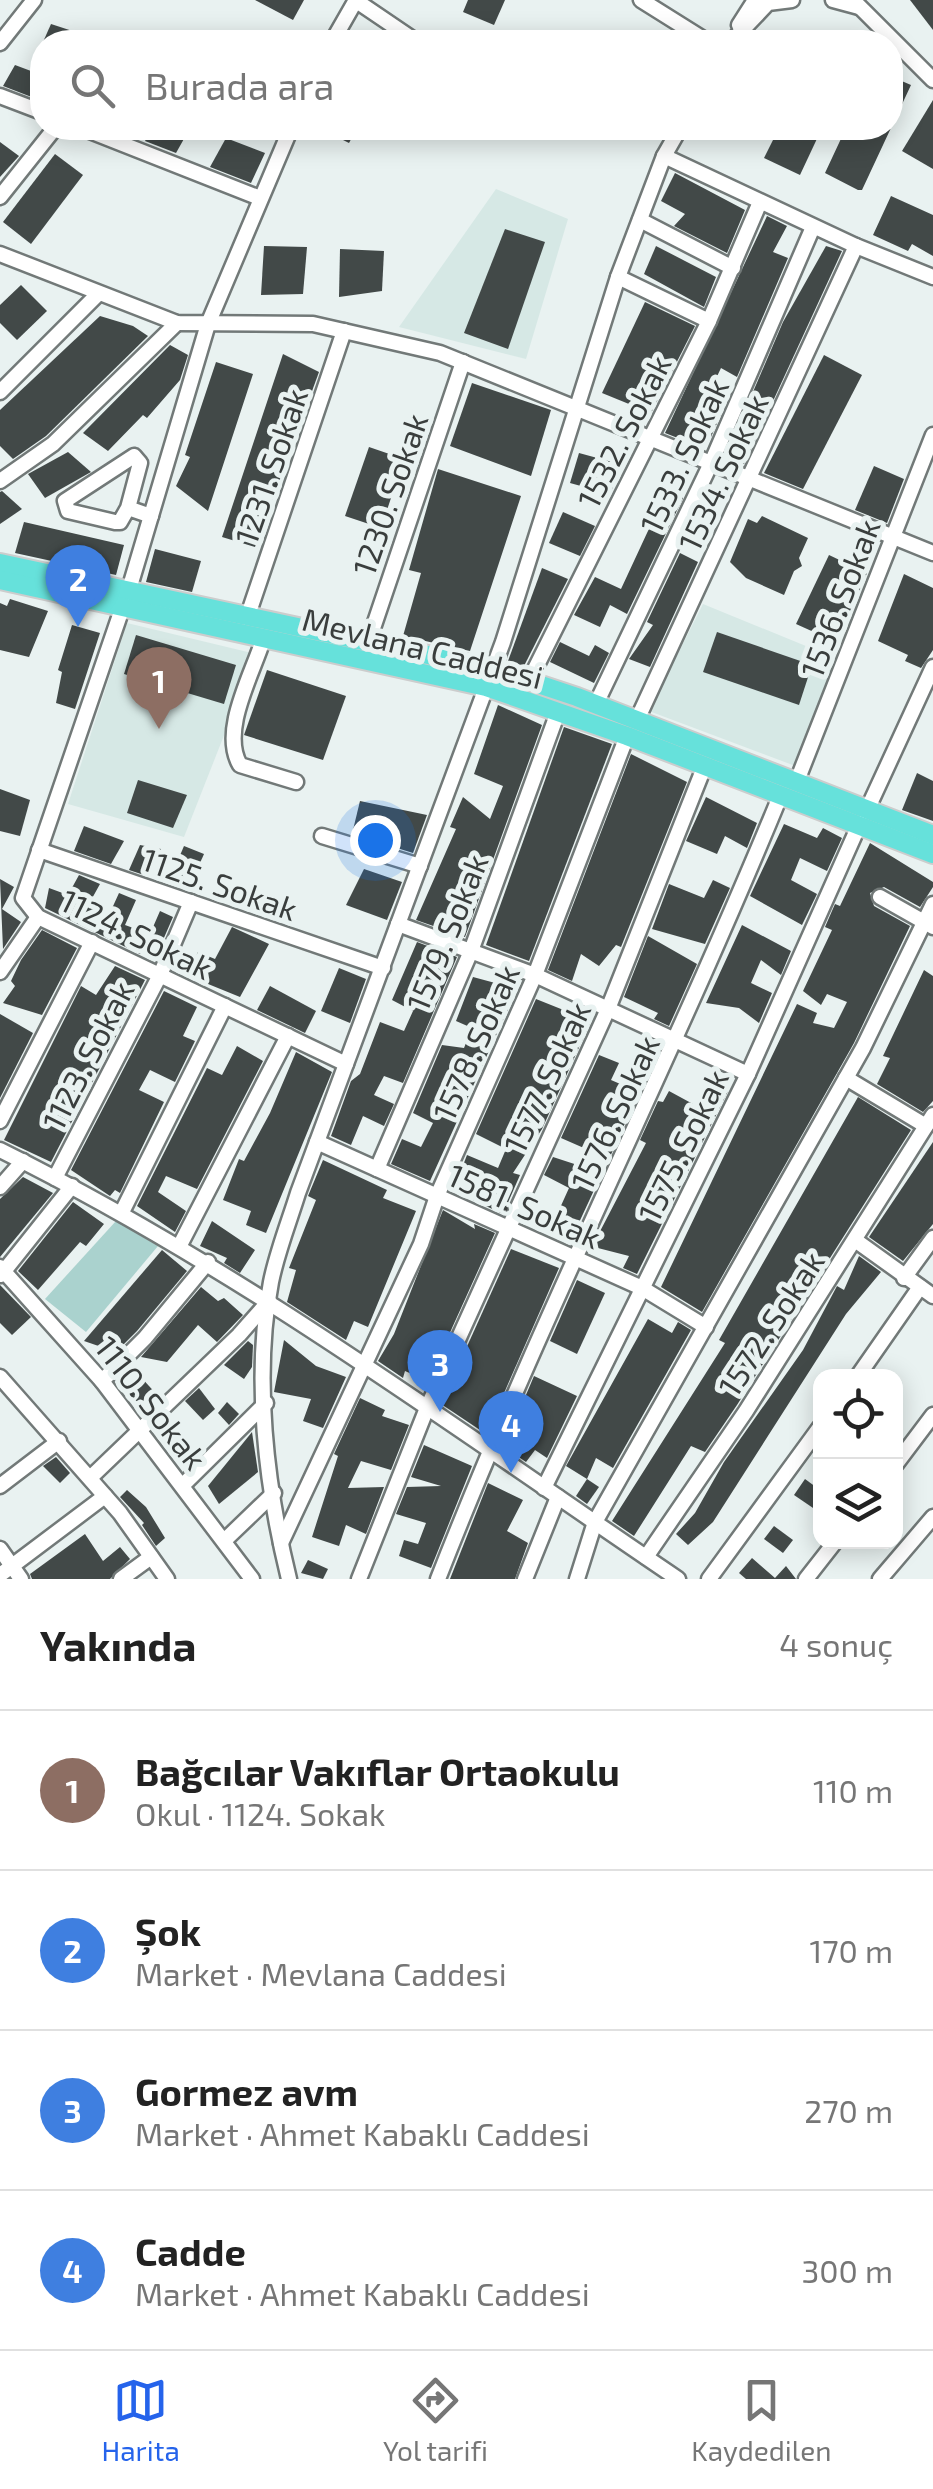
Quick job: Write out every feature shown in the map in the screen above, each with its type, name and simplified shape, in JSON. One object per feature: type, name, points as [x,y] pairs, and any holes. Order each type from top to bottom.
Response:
[{"type":"main road","name":"Mevlana Caddesi","points":[[0,563],[263,640],[528,681],[596,704],[632,728],[705,765],[781,794],[933,835]]},
{"type":"main road","name":"Mevlana Caddesi","points":[[0,580],[247,618],[368,643],[489,678],[558,712],[632,728],[797,781],[933,854]]},
{"type":"street","points":[[0,43],[34,0]]},
{"type":"street","points":[[339,30],[356,0],[400,30]]},
{"type":"street","points":[[641,0],[689,30]]},
{"type":"street","points":[[737,30],[756,0]]},
{"type":"street","points":[[741,30],[768,3],[792,0]]},
{"type":"street","points":[[834,0],[856,3],[883,30]]},
{"type":"street","points":[[903,50],[933,80]]},
{"type":"street","points":[[0,96],[30,107]]},
{"type":"street","points":[[0,196],[45,140]]},
{"type":"street","points":[[113,140],[260,198]]},
{"type":"street","name":"1124. Sokak","points":[[286,140],[208,324],[125,601],[23,898],[38,916],[346,1064]]},
{"type":"street","points":[[289,1579],[280,1544],[266,1403],[263,1361],[269,1300],[298,1194],[489,678],[618,277],[673,140]]},
{"type":"street","points":[[664,156],[856,246],[933,277]]},
{"type":"street","name":"1532. Sokak","points":[[528,681],[709,322],[760,202]]},
{"type":"street","points":[[640,220],[732,268]]},
{"type":"street","name":"1533. Sokak","points":[[596,704],[712,462],[814,227]]},
{"type":"street","name":"1534. Sokak","points":[[632,728],[856,246]]},
{"type":"street","points":[[0,254],[178,323],[312,324],[464,362],[578,405],[933,553]]},
{"type":"street","points":[[618,277],[709,322]]},
{"type":"street","points":[[0,392],[98,295]]},
{"type":"street","points":[[0,481],[53,444],[178,323]]},
{"type":"street","name":"1231. Sokak","points":[[247,618],[344,331]]},
{"type":"street","name":"1230. Sokak","points":[[368,643],[464,362]]},
{"type":"street","name":"1536. Sokak","points":[[797,781],[933,435]]},
{"type":"street","points":[[134,456],[140,462],[128,508],[120,522],[115,522],[68,511],[64,501],[134,456]]},
{"type":"street","points":[[128,508],[151,516]]},
{"type":"street","points":[[263,640],[234,729],[232,751],[240,764],[296,782]]},
{"type":"street","name":"1575. Sokak","points":[[544,1488],[748,1074],[933,667]]},
{"type":"street","name":"1579. Sokak","points":[[377,1169],[471,952],[558,712]]},
{"type":"street","name":"1578. Sokak","points":[[280,1544],[421,1244],[437,1196],[535,975],[632,728]]},
{"type":"street","name":"1577. Sokak","points":[[359,1579],[427,1408],[608,1009],[705,765]]},
{"type":"street","name":"1576. Sokak","points":[[438,1579],[488,1450],[677,1041],[781,794]]},
{"type":"street","points":[[322,836],[420,866]]},
{"type":"street","name":"1125. Sokak","points":[[40,850],[382,968]]},
{"type":"street","points":[[880,897],[928,924]]},
{"type":"street","name":"1123. Sokak","points":[[55,1178],[160,975],[191,902]]},
{"type":"street","points":[[577,1579],[595,1522],[846,1078],[928,924],[933,904]]},
{"type":"street","points":[[0,972],[38,916]]},
{"type":"street","points":[[398,924],[535,975],[748,1074]]},
{"type":"street","points":[[0,1120],[92,942]]},
{"type":"street","points":[[122,1212],[225,1006]]},
{"type":"street","points":[[180,1245],[288,1036]]},
{"type":"street","points":[[846,1078],[929,1120]]},
{"type":"street","name":"1572. Sokak","points":[[646,1557],[855,1240],[929,1120]]},
{"type":"street","name":"1581. Sokak","points":[[317,1142],[642,1288],[706,1327]]},
{"type":"street","points":[[0,1150],[122,1212],[269,1300],[673,1577]]},
{"type":"street","points":[[0,1187],[23,1161]]},
{"type":"street","points":[[2,1271],[72,1186]]},
{"type":"street","points":[[904,1278],[933,1238]]},
{"type":"street","points":[[855,1240],[927,1291],[864,1369]]},
{"type":"street","points":[[102,1381],[208,1262]]},
{"type":"street","name":"1110. Sokak","points":[[2,1271],[102,1381],[252,1579]]},
{"type":"street","points":[[90,1478],[269,1300]]},
{"type":"street","points":[[1,1381],[90,1478],[168,1579]]},
{"type":"street","points":[[182,1485],[266,1403]]},
{"type":"street","points":[[900,1459],[933,1415]]},
{"type":"street","points":[[708,1579],[813,1436]]},
{"type":"street","points":[[0,1486],[58,1441]]},
{"type":"street","points":[[224,1541],[274,1494]]},
{"type":"street","points":[[0,1550],[11,1573],[105,1496]]},
{"type":"street","points":[[526,1579],[558,1497]]},
{"type":"street","points":[[880,1579],[933,1517]]},
{"type":"street","points":[[806,1579],[830,1549]]},
{"type":"street","points":[[121,1579],[151,1557]]},
{"type":"shaded area","points":[[496,189],[568,219],[526,359],[399,327]]},
{"type":"shaded area","points":[[703,604],[840,660],[798,767],[649,711]]},
{"type":"shaded area","points":[[127,623],[256,654],[184,837],[68,804]]},
{"type":"shaded area","points":[[116,1221],[158,1246],[86,1332],[45,1299]]},
{"type":"building","points":[[255,0],[304,0],[293,20]]},
{"type":"building","points":[[468,0],[505,0],[494,25],[463,12]]},
{"type":"building","points":[[910,0],[933,0],[933,30]]},
{"type":"building","points":[[51,24],[69,30],[48,30]]},
{"type":"building","points":[[15,65],[30,71],[30,96],[3,86]]},
{"type":"building","points":[[903,82],[911,85],[903,102]]},
{"type":"building","points":[[933,100],[933,169],[902,151]]},
{"type":"building","points":[[146,140],[183,140],[176,153]]},
{"type":"building","points":[[225,140],[265,153],[251,183],[210,167]]},
{"type":"building","points":[[773,140],[816,140],[800,175],[764,158]]},
{"type":"building","points":[[840,140],[885,140],[862,190],[825,173]]},
{"type":"building","points":[[0,142],[19,156],[0,177]]},
{"type":"building","points":[[55,154],[83,175],[31,244],[3,222]]},
{"type":"building","points":[[675,173],[745,210],[727,253],[674,226],[685,214],[661,201]]},
{"type":"building","points":[[891,196],[933,215],[933,256],[912,244],[908,251],[873,235]]},
{"type":"building","points":[[767,216],[787,226],[773,252],[788,258],[737,377],[721,368],[701,410],[721,414],[711,437],[696,431],[688,442],[665,433]]},
{"type":"building","points":[[505,229],[545,242],[508,349],[464,333]]},
{"type":"building","points":[[264,246],[307,247],[303,294],[261,295]]},
{"type":"building","points":[[656,246],[716,277],[704,307],[644,274]]},
{"type":"building","points":[[826,246],[842,251],[744,464],[725,457],[783,322]]},
{"type":"building","points":[[340,249],[384,251],[382,291],[339,297]]},
{"type":"building","points":[[21,285],[47,311],[17,340],[0,323],[0,305]]},
{"type":"building","points":[[645,302],[695,326],[651,413],[602,393]]},
{"type":"building","points":[[100,316],[133,326],[148,336],[46,436],[13,459],[0,446],[0,410]]},
{"type":"building","points":[[170,345],[188,355],[180,380],[147,418],[143,415],[108,451],[83,433]]},
{"type":"building","points":[[283,354],[319,372],[255,547],[222,537]]},
{"type":"building","points":[[824,355],[862,375],[803,489],[764,473]]},
{"type":"building","points":[[216,362],[253,374],[208,511],[176,486],[190,457],[185,455]]},
{"type":"building","points":[[472,383],[551,410],[531,476],[450,446]]},
{"type":"building","points":[[369,447],[404,459],[381,528],[345,516]]},
{"type":"building","points":[[68,452],[91,472],[45,498],[28,474]]},
{"type":"building","points":[[579,453],[623,465],[610,494],[570,483]]},
{"type":"building","points":[[874,466],[904,479],[887,523],[855,510]]},
{"type":"building","points":[[438,469],[521,496],[470,651],[403,636],[421,573],[409,570]]},
{"type":"building","points":[[667,490],[683,498],[627,614],[610,605],[600,627],[574,615],[595,577],[621,589]]},
{"type":"building","points":[[0,492],[22,509],[0,524]]},
{"type":"building","points":[[563,512],[595,526],[580,556],[549,543]]},
{"type":"building","points":[[762,516],[808,538],[799,558],[802,566],[794,571],[784,595],[746,578],[730,562],[748,519],[757,523]]},
{"type":"building","points":[[24,522],[124,545],[116,575],[15,553]]},
{"type":"building","points":[[155,549],[201,561],[192,592],[146,582]]},
{"type":"building","points":[[680,553],[698,562],[650,667],[629,659],[653,625],[647,622]]},
{"type":"building","points":[[829,555],[867,573],[836,642],[796,624]]},
{"type":"building","points":[[542,568],[568,579],[524,666],[508,661]]},
{"type":"building","points":[[904,574],[933,588],[933,650],[921,668],[905,661],[908,655],[878,641]]},
{"type":"building","points":[[10,599],[48,611],[29,657],[0,650],[0,603],[7,606]]},
{"type":"building","points":[[72,625],[100,633],[75,709],[56,703],[62,672],[58,670]]},
{"type":"building","points":[[717,632],[812,665],[799,705],[703,672]]},
{"type":"building","points":[[136,635],[236,665],[224,704],[124,674]]},
{"type":"building","points":[[560,642],[589,656],[595,645],[609,653],[594,683],[550,662]]},
{"type":"building","points":[[267,670],[346,696],[323,760],[244,735]]},
{"type":"building","points":[[498,705],[542,725],[465,937],[416,920],[456,829],[450,827],[463,797],[490,819],[503,786],[474,774]]},
{"type":"building","points":[[564,727],[612,744],[529,961],[486,945]]},
{"type":"building","points":[[631,754],[687,782],[621,947],[616,945],[599,966],[581,954],[572,981],[548,970]]},
{"type":"building","points":[[917,773],[933,781],[933,821],[902,810]]},
{"type":"building","points":[[138,780],[187,795],[173,828],[127,813]]},
{"type":"building","points":[[0,789],[30,800],[20,836],[0,831]]},
{"type":"building","points":[[706,797],[757,823],[747,848],[725,836],[717,854],[686,841]]},
{"type":"building","points":[[360,801],[427,815],[413,853],[352,834]]},
{"type":"building","points":[[784,824],[817,838],[823,828],[842,838],[827,871],[800,858],[791,880],[817,894],[802,925],[750,896]]},
{"type":"building","points":[[84,826],[124,841],[111,864],[74,851]]},
{"type":"building","points":[[870,843],[933,882],[933,887],[920,907],[884,887],[870,893],[874,906],[910,926],[854,1043],[702,1312],[661,1287],[797,1004],[817,1013],[813,1023],[834,1028],[847,1002],[827,994],[821,1005],[803,991],[832,930],[825,927],[835,904],[840,906]]},
{"type":"building","points":[[140,845],[161,849],[147,876],[129,870]]},
{"type":"building","points":[[184,846],[204,854],[188,890],[169,881]]},
{"type":"building","points":[[364,869],[402,882],[387,920],[346,905]]},
{"type":"building","points":[[79,875],[100,884],[90,902],[109,915],[119,893],[136,900],[125,925],[150,934],[140,954],[45,908],[49,888],[68,895]]},
{"type":"building","points":[[0,879],[14,887],[2,909],[21,922],[3,949]]},
{"type":"building","points":[[713,880],[730,888],[705,944],[652,929],[669,884],[704,898]]},
{"type":"building","points":[[160,911],[173,917],[163,940],[150,934]]},
{"type":"building","points":[[742,925],[791,951],[781,975],[761,960],[751,983],[772,993],[759,1023],[739,1008],[706,1003]]},
{"type":"building","points":[[232,927],[269,944],[240,997],[186,975],[198,952],[215,959]]},
{"type":"building","points":[[42,930],[77,948],[42,1015],[3,1003],[15,986],[11,981],[21,960]]},
{"type":"building","points":[[648,936],[697,964],[669,1026],[654,1019],[658,1013],[624,997]]},
{"type":"building","points":[[417,942],[457,957],[403,1083],[384,1076],[374,1095],[394,1104],[384,1126],[363,1116],[351,1145],[331,1136],[351,1081],[360,1074],[380,1022],[404,1031],[413,1011],[392,1000]]},
{"type":"building","points":[[115,966],[145,980],[51,1162],[4,1140],[81,986],[96,995]]},
{"type":"building","points":[[339,968],[366,979],[350,1023],[321,1011]]},
{"type":"building","points":[[924,970],[933,976],[933,1101],[923,1112],[877,1084],[890,1058],[883,1056]]},
{"type":"building","points":[[473,977],[517,989],[430,1181],[391,1164],[402,1139],[421,1147],[433,1123],[413,1113],[442,1045],[464,1048],[472,1028],[456,1021]]},
{"type":"building","points":[[270,986],[316,1011],[305,1033],[257,1010]]},
{"type":"building","points":[[164,991],[197,1007],[183,1036],[195,1041],[175,1082],[150,1070],[139,1090],[164,1102],[120,1193],[115,1190],[110,1196],[71,1170]]},
{"type":"building","points":[[536,999],[591,1021],[542,1129],[513,1173],[520,1175],[503,1214],[473,1200],[482,1183],[460,1173],[467,1155],[498,1168],[506,1149],[476,1134]]},
{"type":"building","points":[[0,1014],[33,1033],[0,1098]]},
{"type":"building","points":[[237,1046],[263,1061],[197,1189],[166,1176],[158,1192],[186,1211],[175,1232],[137,1206],[207,1068],[222,1075]]},
{"type":"building","points":[[296,1052],[332,1072],[266,1233],[246,1225],[251,1211],[223,1200],[239,1159],[244,1161],[270,1113]]},
{"type":"building","points":[[599,1055],[619,1063],[611,1080],[639,1092],[609,1159],[561,1138]]},
{"type":"building","points":[[717,1085],[728,1091],[637,1274],[623,1268],[629,1256],[594,1247],[646,1143],[640,1140],[658,1101],[663,1102],[669,1091],[704,1110]]},
{"type":"building","points":[[858,1097],[911,1130],[705,1452],[691,1446],[634,1536],[612,1521],[725,1343],[719,1340]]},
{"type":"building","points":[[933,1142],[933,1224],[903,1261],[869,1237]]},
{"type":"building","points":[[553,1157],[602,1173],[576,1229],[555,1219],[569,1188],[544,1175]]},
{"type":"building","points":[[323,1160],[387,1190],[383,1198],[416,1211],[368,1327],[354,1321],[346,1340],[287,1302],[296,1270],[289,1268],[316,1200],[308,1196]]},
{"type":"building","points":[[23,1177],[53,1193],[0,1257],[0,1199]]},
{"type":"building","points":[[73,1202],[104,1224],[86,1246],[80,1242],[38,1290],[18,1271]]},
{"type":"building","points":[[443,1210],[475,1229],[474,1224],[495,1233],[428,1381],[405,1371],[403,1378],[378,1361],[394,1334]]},
{"type":"building","points":[[212,1221],[255,1250],[240,1273],[224,1263],[227,1258],[200,1246]]},
{"type":"building","points":[[511,1249],[559,1268],[486,1434],[441,1404]]},
{"type":"building","points":[[162,1250],[187,1271],[137,1331],[116,1352],[84,1341]]},
{"type":"building","points":[[859,1256],[881,1272],[846,1314],[713,1522],[688,1545],[676,1534],[695,1513],[724,1462],[803,1350],[837,1286],[844,1290]]},
{"type":"building","points":[[577,1280],[605,1293],[577,1354],[550,1341]]},
{"type":"building","points":[[0,1285],[31,1317],[12,1335],[0,1323]]},
{"type":"building","points":[[201,1287],[218,1301],[224,1298],[243,1315],[217,1342],[198,1325],[167,1362],[141,1357]]},
{"type":"building","points":[[648,1319],[672,1333],[678,1322],[691,1330],[613,1468],[596,1458],[587,1479],[566,1466]]},
{"type":"building","points":[[284,1340],[316,1366],[346,1377],[323,1428],[303,1421],[311,1399],[274,1392]]},
{"type":"building","points":[[248,1341],[253,1345],[252,1367],[244,1379],[224,1365]]},
{"type":"building","points":[[139,1375],[159,1397],[146,1410],[126,1391]]},
{"type":"building","points":[[534,1376],[577,1396],[547,1458],[535,1450],[526,1462],[504,1447]]},
{"type":"building","points":[[199,1388],[215,1409],[203,1420],[185,1401]]},
{"type":"building","points":[[360,1398],[385,1410],[382,1416],[409,1425],[391,1470],[361,1461],[348,1488],[384,1487],[366,1534],[346,1525],[339,1546],[312,1537],[338,1456],[334,1454]]},
{"type":"building","points":[[227,1402],[239,1414],[229,1425],[218,1413]]},
{"type":"building","points":[[252,1432],[258,1472],[219,1504],[208,1486]]},
{"type":"building","points":[[424,1445],[472,1466],[431,1568],[399,1556],[404,1540],[418,1544],[426,1523],[396,1514],[407,1487],[441,1486],[411,1477]]},
{"type":"building","points":[[56,1457],[70,1473],[60,1483],[43,1466]]},
{"type":"building","points":[[587,1479],[599,1487],[587,1504],[576,1496]]},
{"type":"building","points":[[805,1479],[813,1485],[813,1508],[794,1495]]},
{"type":"building","points":[[488,1483],[523,1500],[507,1531],[528,1543],[515,1579],[450,1579]]},
{"type":"building","points":[[127,1490],[146,1507],[165,1538],[156,1546],[144,1523],[120,1497]]},
{"type":"building","points":[[774,1526],[793,1540],[783,1553],[764,1539]]},
{"type":"building","points":[[85,1534],[103,1561],[120,1547],[130,1559],[110,1579],[32,1579],[30,1574]]},
{"type":"building","points":[[752,1558],[775,1578],[786,1566],[796,1579],[746,1579],[739,1573]]},
{"type":"building","points":[[308,1560],[328,1569],[323,1579],[301,1573]]},
{"type":"place","name":"Şok","points":[[78,627]]},
{"type":"place","name":"Bağcılar Vakıflar Ortaokulu","points":[[159,729]]},
{"type":"place","name":"Gormez avm","points":[[440,1412]]},
{"type":"place","name":"Cadde","points":[[511,1473]]}]
